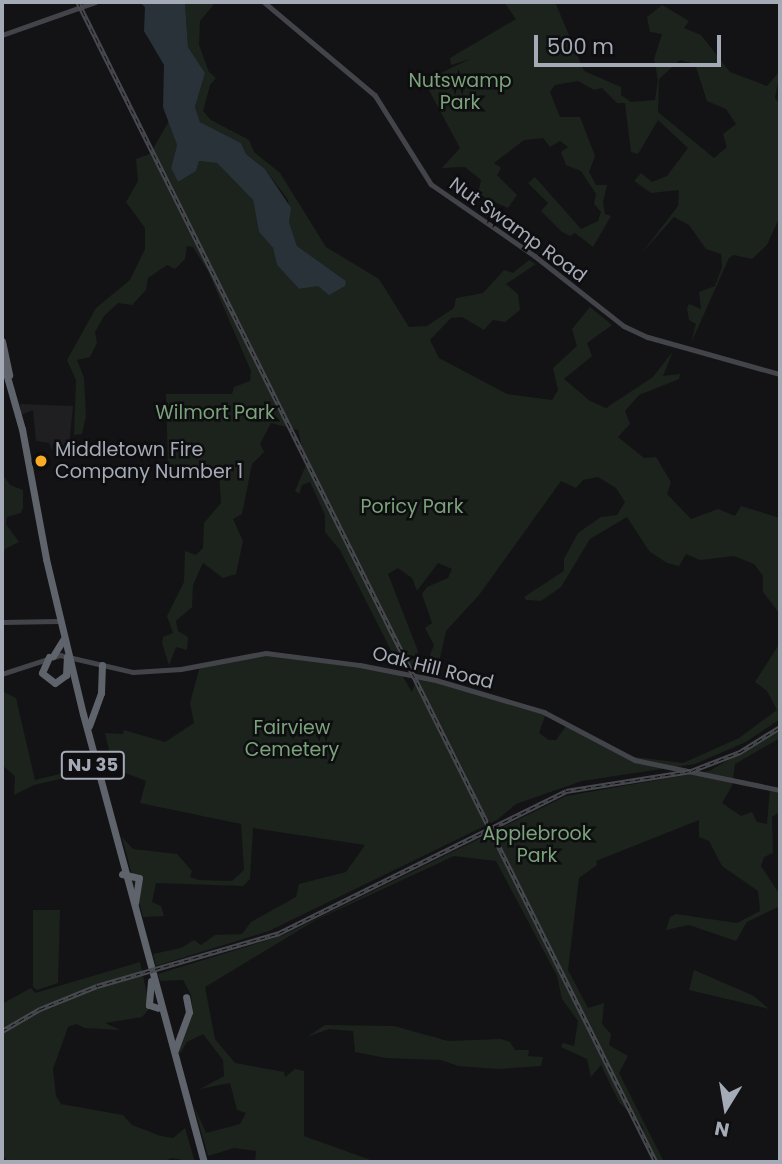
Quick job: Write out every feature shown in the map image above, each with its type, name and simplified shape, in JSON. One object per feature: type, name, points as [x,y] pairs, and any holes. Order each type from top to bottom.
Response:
[{"type":"highway","points":[[2,341],[5,376]]},
{"type":"highway","name":"NJ 35","points":[[2,359],[58,621],[123,874]]},
{"type":"highway","name":"NJ 35","points":[[5,376],[69,656],[151,981],[149,1004],[158,1008],[202,1162]]},
{"type":"highway","points":[[63,640],[42,673],[55,682],[66,675],[69,656]]},
{"type":"highway","points":[[90,738],[90,719],[102,688],[102,664]]},
{"type":"highway","points":[[123,874],[139,878],[134,903],[202,1162]]},
{"type":"highway","points":[[176,1062],[176,1042],[190,1012],[186,997]]},
{"type":"street","points":[[2,35],[95,2]]},
{"type":"street","name":"Nut Swamp Road","points":[[264,2],[370,90],[431,184],[535,256],[624,326],[648,337],[780,374]]},
{"type":"street","points":[[2,622],[58,621]]},
{"type":"street","name":"Oak Hill Road","points":[[2,674],[51,656],[69,656],[131,672],[172,671],[266,653],[385,669],[552,715],[635,760],[780,790]]},
{"type":"shaded area","points":[[139,2],[185,4],[188,47],[205,73],[195,107],[200,122],[241,143],[246,154],[265,169],[291,208],[289,222],[297,246],[346,281],[345,286],[329,295],[318,286],[299,289],[277,265],[273,248],[259,232],[253,200],[217,163],[199,161],[196,171],[178,182],[171,168],[177,145],[163,107],[164,65],[144,31],[145,7]]},
{"type":"shaded area","points":[[20,404],[73,406],[69,446],[53,444],[52,451],[49,443],[36,441],[33,410],[21,415]]},
{"type":"green space","points":[[176,2],[216,2],[200,21],[199,45],[209,72],[216,78],[210,85],[203,111],[211,120],[249,140],[254,152],[280,173],[326,247],[379,279],[409,327],[427,326],[454,308],[456,298],[483,293],[504,270],[513,273],[529,260],[536,264],[506,284],[518,294],[520,310],[505,322],[493,320],[484,330],[462,317],[451,318],[430,340],[439,358],[507,394],[552,400],[558,390],[553,368],[577,346],[572,329],[590,307],[612,325],[587,343],[592,356],[564,379],[590,401],[606,408],[653,377],[673,351],[663,376],[680,374],[679,379],[639,395],[625,411],[630,424],[618,437],[644,458],[656,457],[671,482],[667,494],[691,519],[718,509],[735,516],[741,506],[780,518],[780,614],[763,592],[763,576],[754,564],[734,556],[700,560],[686,554],[679,566],[667,563],[649,551],[627,517],[590,539],[561,587],[541,601],[526,600],[524,597],[564,571],[564,559],[578,533],[601,517],[617,515],[625,502],[616,488],[598,477],[583,480],[576,488],[561,481],[479,595],[446,631],[436,676],[430,655],[434,645],[425,628],[432,623],[422,594],[427,587],[448,578],[452,569],[438,563],[417,591],[412,578],[398,568],[388,574],[418,651],[415,666],[397,662],[340,550],[325,532],[325,515],[310,482],[302,485],[299,494],[295,491],[306,465],[298,430],[271,423],[260,444],[264,452],[252,464],[242,514],[233,519],[243,541],[236,574],[223,578],[203,563],[193,585],[192,607],[176,621],[178,631],[188,637],[187,650],[176,647],[169,665],[162,643],[163,637],[173,633],[167,616],[184,582],[185,551],[196,555],[203,548],[204,523],[221,503],[219,473],[168,466],[166,394],[232,394],[234,387],[250,381],[251,371],[208,271],[193,247],[187,246],[185,259],[175,269],[167,265],[148,278],[146,290],[132,305],[118,303],[104,316],[95,332],[97,343],[90,357],[77,360],[84,378],[86,416],[82,434],[74,435],[76,380],[67,360],[96,308],[130,280],[145,249],[145,228],[126,202],[138,181],[136,159],[150,154],[169,121],[177,145],[171,168],[178,182],[196,171],[199,161],[217,163],[253,200],[259,232],[273,248],[277,265],[299,289],[346,281],[297,246],[289,222],[288,200],[265,169],[246,154],[241,143],[200,122],[195,107],[205,73],[188,47],[185,5]]},
{"type":"green space","name":"Nutswamp Park","points":[[504,2],[555,2],[584,71],[621,87],[621,95],[631,102],[655,100],[658,80],[654,59],[662,34],[650,32],[647,17],[662,5],[689,21],[684,28],[701,35],[730,72],[767,86],[780,71],[775,98],[780,105],[780,216],[767,245],[752,259],[734,255],[729,258],[691,343],[696,324],[689,320],[687,308],[689,304],[701,309],[699,292],[715,286],[722,267],[721,254],[706,249],[689,225],[674,217],[641,254],[678,206],[679,190],[651,193],[634,181],[641,173],[652,182],[667,176],[688,148],[658,120],[638,154],[631,152],[625,103],[617,103],[602,88],[594,90],[578,81],[555,85],[550,92],[560,117],[580,117],[595,156],[589,172],[596,185],[607,185],[603,202],[605,214],[611,216],[593,247],[575,233],[570,236],[562,232],[541,211],[548,203],[528,183],[535,177],[581,229],[598,221],[601,212],[594,204],[596,194],[581,171],[566,165],[561,152],[568,147],[560,141],[550,147],[543,138],[524,140],[494,163],[501,168],[497,175],[517,195],[508,208],[478,194],[481,180],[465,167],[442,168],[460,148],[424,81],[470,59],[451,65],[450,58],[516,19]],"holes":[[[680,60],[695,64],[707,101],[726,109],[736,124],[723,134],[727,147],[714,158],[658,112],[659,79]]]},
{"type":"green space","points":[[2,474],[10,485],[23,490],[23,508],[21,513],[7,517],[6,524],[19,542],[5,549],[2,564]]},
{"type":"green space","name":"Fairview Cemetery","points":[[780,643],[780,719],[746,742],[695,764],[582,781],[516,804],[497,820],[269,931],[156,966],[153,954],[181,948],[194,940],[201,945],[215,935],[242,934],[251,922],[296,897],[299,884],[346,872],[365,845],[253,828],[250,879],[243,886],[156,883],[152,902],[161,906],[164,916],[143,917],[122,837],[133,849],[177,854],[192,871],[190,877],[199,880],[232,881],[244,870],[241,824],[140,803],[146,781],[113,768],[105,733],[123,734],[124,730],[165,742],[194,723],[190,703],[200,666],[260,653],[400,672],[412,692],[418,676],[546,713],[539,733],[549,740],[556,740],[568,723],[627,756],[683,763],[739,738],[777,710],[767,691],[755,682]]},
{"type":"green space","points":[[2,691],[16,698],[35,780],[88,767],[82,774],[34,785],[14,795],[15,776],[3,766]]},
{"type":"green space","name":"Applebrook Park","points":[[780,730],[780,738],[735,764],[732,786],[722,803],[741,816],[752,812],[757,822],[767,824],[770,788],[780,790],[778,813],[772,817],[773,853],[764,857],[761,866],[780,895],[780,906],[747,922],[736,941],[689,925],[666,930],[670,917],[676,914],[737,923],[760,911],[758,891],[722,866],[709,841],[699,837],[699,820],[596,861],[597,865],[579,878],[568,970],[588,1008],[604,1003],[602,1024],[611,1034],[609,1045],[628,1056],[619,1073],[664,1162],[653,1162],[644,1143],[643,1127],[619,1102],[601,1065],[591,1077],[587,1059],[561,1047],[563,1043],[574,1046],[578,1021],[562,999],[557,976],[496,861],[454,856],[316,920],[205,987],[215,1039],[235,1063],[284,1072],[285,1077],[295,1069],[304,1071],[304,1136],[376,1162],[255,1162],[256,1151],[234,1148],[208,1156],[194,1106],[206,1133],[240,1124],[246,1113],[237,1110],[230,1083],[200,1089],[224,1076],[223,1060],[203,1034],[187,1042],[180,1054],[177,1045],[192,1006],[191,995],[183,980],[160,981],[158,974],[284,935],[566,796],[709,771]]},
{"type":"green space","points":[[33,910],[60,910],[58,983],[37,990],[33,987]]},
{"type":"green space","points":[[140,962],[150,1008],[142,1017],[105,1023],[120,1030],[85,1028],[76,1024],[68,1027],[53,1069],[56,1096],[61,1104],[123,1115],[132,1125],[161,1136],[173,1138],[185,1128],[195,1162],[171,1158],[164,1162],[7,1162],[2,1153],[2,1004],[31,988],[35,993]]},
{"type":"green space","points":[[694,970],[754,996],[769,1009],[689,990]]},
{"type":"green space","points":[[325,1025],[394,1026],[448,1041],[501,1039],[510,1042],[515,1050],[529,1050],[528,1056],[543,1057],[541,1066],[498,1069],[458,1066],[441,1060],[386,1058],[355,1052],[353,1031],[329,1029],[307,1037]]},
{"type":"railway","points":[[78,2],[656,1162]]},
{"type":"railway","points":[[2,1031],[40,1009],[97,986],[279,933],[566,791],[691,771],[740,752],[780,727]]},
{"type":"place","name":"Middletown Fire Company Number 1","points":[[41,461]]},
{"type":"park label","name":"Wilmort Park","points":[[215,413]]},
{"type":"park label","name":"Poricy Park","points":[[412,507]]}]
